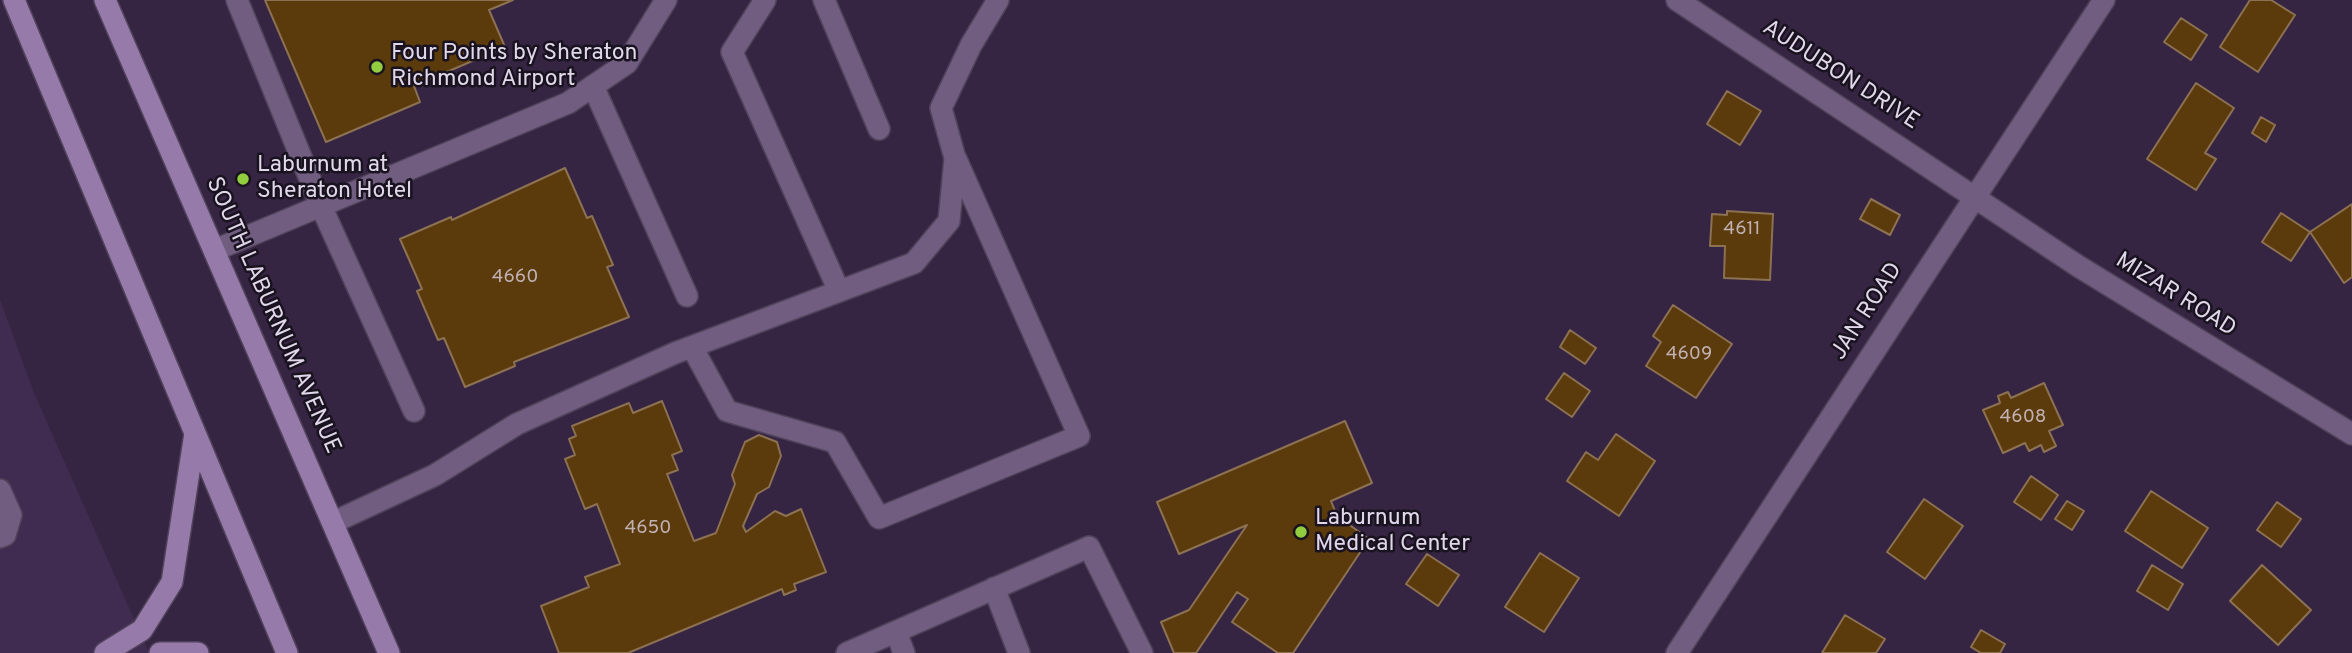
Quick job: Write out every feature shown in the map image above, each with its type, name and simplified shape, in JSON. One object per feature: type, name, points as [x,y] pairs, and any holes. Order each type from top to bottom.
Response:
[{"type":"main road","points":[[14,0],[287,653]]},
{"type":"main road","name":"SOUTH LABURNUM AVENUE","points":[[105,0],[389,653]]},
{"type":"main road","points":[[105,653],[142,630],[172,582],[195,431]]},
{"type":"main road","points":[[160,653],[198,653]]},
{"type":"street","points":[[237,0],[321,206],[414,411]]},
{"type":"street","points":[[215,250],[568,103],[627,63],[666,0]]},
{"type":"street","points":[[765,0],[732,52],[839,291]]},
{"type":"street","points":[[824,0],[879,129]]},
{"type":"street","points":[[692,347],[727,411],[835,442],[879,519],[1079,436],[955,158],[941,107],[971,45],[998,0]]},
{"type":"street","name":"AUDUBON DRIVE","points":[[1678,0],[1974,196]]},
{"type":"street","name":"JAN ROAD","points":[[1677,653],[2104,0]]},
{"type":"street","points":[[593,86],[687,296]]},
{"type":"street","points":[[334,522],[435,475],[517,424],[692,347],[914,263],[949,221],[955,158]]},
{"type":"street","name":"MIZAR ROAD","points":[[1974,196],[2143,307],[2352,434]]},
{"type":"street","points":[[0,490],[11,514],[5,535],[0,537]]},
{"type":"street","points":[[847,653],[1089,547],[1142,653]]},
{"type":"street","points":[[994,588],[1019,653]]},
{"type":"street","points":[[896,632],[904,653]]},
{"type":"shaded area","points":[[0,300],[34,393],[149,653],[0,653]]},
{"type":"building","name":"Four Points by Sheraton Richmond Airport","points":[[265,0],[513,0],[489,10],[505,47],[414,86],[420,102],[326,142]]},
{"type":"building","points":[[2250,0],[2271,0],[2295,15],[2258,72],[2220,47]]},
{"type":"building","points":[[2181,18],[2207,35],[2191,60],[2164,42]]},
{"type":"building","points":[[2196,83],[2234,108],[2205,153],[2216,159],[2196,190],[2147,159]]},
{"type":"building","points":[[1727,91],[1761,111],[1740,145],[1707,124]]},
{"type":"building","points":[[2261,117],[2275,125],[2266,142],[2252,133]]},
{"type":"building","points":[[565,168],[587,218],[592,216],[613,265],[607,267],[629,317],[514,362],[515,366],[465,387],[444,338],[438,340],[417,291],[422,289],[400,239],[451,217],[452,220]]},
{"type":"building","points":[[1871,199],[1900,215],[1890,235],[1860,219]]},
{"type":"building","points":[[2352,204],[2352,277],[2344,283],[2310,232]]},
{"type":"building","points":[[1727,211],[1773,214],[1770,280],[1724,278],[1725,246],[1710,246],[1712,214],[1727,215]]},
{"type":"building","points":[[2281,213],[2310,232],[2291,261],[2262,242]]},
{"type":"building","points":[[1673,305],[1732,344],[1696,398],[1646,366],[1661,342],[1653,336]]},
{"type":"building","points":[[1570,330],[1596,348],[1585,364],[1560,347]]},
{"type":"building","points":[[1564,373],[1590,391],[1572,417],[1546,399]]},
{"type":"building","points":[[2044,383],[2063,425],[2049,431],[2056,446],[2044,452],[2041,445],[2029,451],[2025,443],[2003,453],[1983,410],[2000,403],[1998,396],[2008,392],[2011,398]]},
{"type":"building","points":[[662,401],[682,451],[672,455],[678,470],[667,474],[694,541],[716,533],[735,484],[732,475],[745,442],[759,435],[777,442],[781,456],[769,487],[757,494],[743,526],[746,532],[775,511],[786,516],[801,509],[826,572],[794,584],[796,590],[784,595],[782,589],[628,653],[559,653],[541,606],[589,587],[585,577],[620,564],[597,504],[585,509],[565,459],[575,455],[569,439],[576,436],[572,426],[629,403],[633,413]]},
{"type":"building","name":"Laburnum Medical Center","points":[[1345,421],[1372,483],[1331,501],[1337,516],[1369,539],[1293,653],[1278,653],[1232,622],[1248,599],[1237,592],[1196,653],[1174,653],[1161,622],[1189,610],[1247,525],[1179,554],[1157,502]]},
{"type":"building","points":[[1616,434],[1655,461],[1619,516],[1567,481],[1586,452],[1598,460]]},
{"type":"building","points":[[2031,476],[2058,495],[2041,520],[2014,502]]},
{"type":"building","points":[[2151,491],[2208,528],[2182,568],[2125,531]]},
{"type":"building","points":[[1924,499],[1963,526],[1925,579],[1887,552]]},
{"type":"building","points":[[2067,501],[2084,511],[2072,530],[2055,519]]},
{"type":"building","points":[[2277,502],[2301,519],[2281,547],[2257,530]]},
{"type":"building","points":[[1540,553],[1579,578],[1544,632],[1505,607]]},
{"type":"building","points":[[1427,554],[1459,575],[1438,606],[1406,584]]},
{"type":"building","points":[[2152,565],[2183,584],[2168,610],[2137,591]]},
{"type":"building","points":[[2262,565],[2311,610],[2278,645],[2230,601]]},
{"type":"building","points":[[1845,615],[1885,639],[1876,653],[1822,653]]},
{"type":"building","points":[[1981,630],[2005,644],[2000,653],[1981,653],[1971,647]]},
{"type":"place","name":"Four Points by Sheraton Richmond Airport","points":[[377,67]]},
{"type":"place","name":"Laburnum at Sheraton Hotel","points":[[243,179]]},
{"type":"place","name":"Laburnum Medical Center","points":[[1301,532]]}]
